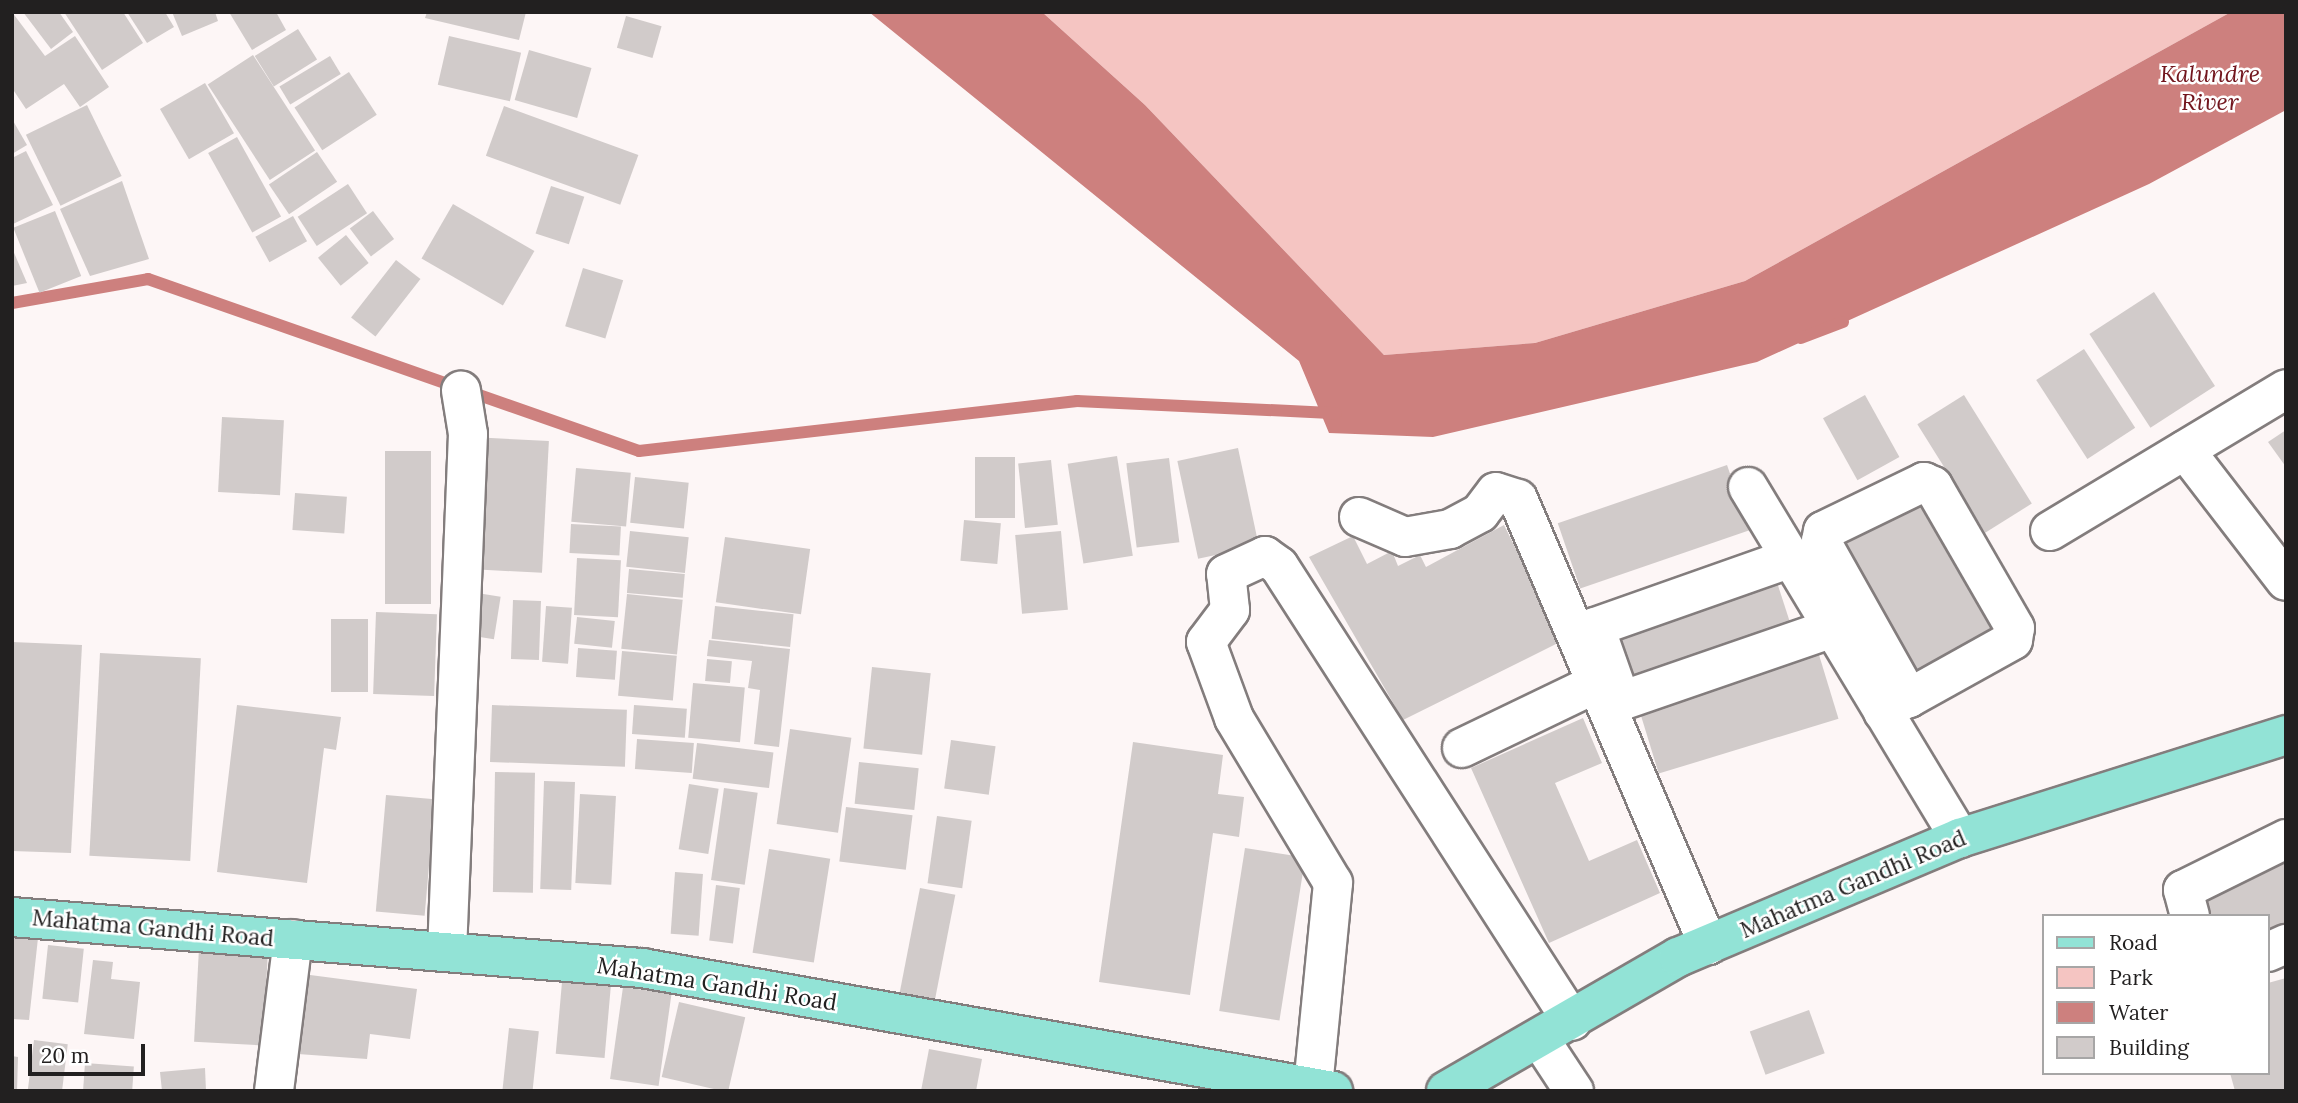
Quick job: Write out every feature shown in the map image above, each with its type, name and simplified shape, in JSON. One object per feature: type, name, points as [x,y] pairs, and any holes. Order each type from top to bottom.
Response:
[{"type":"main road","name":"Mahatma Gandhi Road","points":[[1446,1091],[1557,1031],[1640,976],[1959,838],[2286,735]]},
{"type":"main road","name":"Mahatma Gandhi Road","points":[[12,917],[642,968],[1323,1089]]},
{"type":"street","points":[[2050,531],[2286,389]]},
{"type":"street","points":[[447,952],[468,434],[461,391]]},
{"type":"street","points":[[2185,450],[2286,581]]},
{"type":"street","points":[[1896,705],[2013,640],[2015,628],[1933,486],[1924,482],[1823,531],[1821,541],[1896,705],[1959,838]]},
{"type":"street","points":[[1748,487],[1821,632],[1896,705]]},
{"type":"street","points":[[1359,517],[1405,537],[1450,529],[1480,513],[1496,492],[1518,499],[1601,681],[1708,945]]},
{"type":"street","points":[[1323,1089],[1333,883],[1234,718],[1206,642],[1230,610],[1226,574],[1265,556],[1279,566],[1557,1031],[1574,1091]]},
{"type":"street","points":[[1791,569],[1595,627],[1593,635],[1621,701],[1629,702],[1821,632]]},
{"type":"street","points":[[1462,748],[1601,681]]},
{"type":"street","points":[[2189,914],[2183,890],[2286,839]]},
{"type":"street","points":[[274,1091],[293,939]]},
{"type":"street","points":[[2270,951],[2286,944]]},
{"type":"green space","points":[[1042,12],[2231,12],[1745,281],[1535,343],[1384,355],[1145,105]]},
{"type":"water","name":"Kalundre River","points":[[869,12],[1042,12],[1145,105],[1384,355],[1535,343],[1745,281],[2231,12],[2286,12],[2286,110],[2149,184],[1757,362],[1433,437],[1329,433],[1299,361]]},
{"type":"building","points":[[12,12],[45,56],[75,36],[109,87],[80,107],[64,84],[26,109],[12,88]]},
{"type":"building","points":[[23,12],[59,12],[73,32],[51,49]]},
{"type":"building","points":[[64,12],[123,12],[143,43],[102,70]]},
{"type":"building","points":[[127,12],[165,12],[174,27],[147,43]]},
{"type":"building","points":[[172,12],[215,12],[218,21],[182,36]]},
{"type":"building","points":[[229,12],[276,12],[286,30],[252,50]]},
{"type":"building","points":[[427,12],[526,12],[519,40],[425,18]]},
{"type":"building","points":[[626,16],[662,26],[652,58],[617,48]]},
{"type":"building","points":[[298,29],[317,60],[274,87],[255,56]]},
{"type":"building","points":[[449,36],[521,53],[510,101],[438,85]]},
{"type":"building","points":[[529,50],[591,68],[577,118],[515,100]]},
{"type":"building","points":[[253,55],[315,151],[270,180],[208,84]]},
{"type":"building","points":[[330,56],[341,74],[290,104],[279,86]]},
{"type":"building","points":[[349,72],[377,115],[322,150],[294,107]]},
{"type":"building","points":[[205,83],[234,133],[189,159],[160,109]]},
{"type":"building","points":[[87,105],[122,176],[61,206],[26,135]]},
{"type":"building","points":[[504,106],[638,155],[620,205],[486,156]]},
{"type":"building","points":[[12,119],[27,145],[12,154]]},
{"type":"building","points":[[237,137],[281,217],[252,233],[208,153]]},
{"type":"building","points":[[26,151],[53,205],[13,224],[12,158]]},
{"type":"building","points":[[317,152],[337,182],[289,214],[269,184]]},
{"type":"building","points":[[122,181],[149,259],[90,276],[60,209]]},
{"type":"building","points":[[348,184],[367,213],[317,246],[298,217]]},
{"type":"building","points":[[551,186],[584,197],[569,244],[536,234]]},
{"type":"building","points":[[453,204],[534,251],[503,306],[422,259]]},
{"type":"building","points":[[55,211],[81,276],[39,293],[13,228]]},
{"type":"building","points":[[373,211],[394,239],[371,256],[350,228]]},
{"type":"building","points":[[293,216],[307,241],[269,262],[255,237]]},
{"type":"building","points":[[346,235],[369,263],[341,286],[318,258]]},
{"type":"building","points":[[12,248],[27,283],[12,286]]},
{"type":"building","points":[[396,260],[420,279],[375,337],[351,318]]},
{"type":"building","points":[[583,268],[623,280],[605,339],[565,326]]},
{"type":"building","points":[[2154,292],[2215,386],[2150,428],[2089,334]]},
{"type":"building","points":[[2084,349],[2135,428],[2087,459],[2036,380]]},
{"type":"building","points":[[1865,395],[1899,457],[1857,480],[1823,418]]},
{"type":"building","points":[[1964,395],[2032,504],[1985,533],[1917,424]]},
{"type":"building","points":[[222,417],[284,420],[280,495],[218,492]]},
{"type":"building","points":[[2286,430],[2286,467],[2268,442]]},
{"type":"building","points":[[472,437],[549,441],[542,573],[465,569]]},
{"type":"building","points":[[1238,448],[1259,546],[1198,559],[1177,461]]},
{"type":"building","points":[[385,451],[431,451],[431,604],[385,604]]},
{"type":"building","points":[[1117,456],[1133,556],[1083,564],[1068,464]]},
{"type":"building","points":[[975,457],[1015,457],[1015,518],[975,518]]},
{"type":"building","points":[[1169,458],[1179,542],[1137,548],[1126,463]]},
{"type":"building","points":[[1051,460],[1058,525],[1025,528],[1018,463]]},
{"type":"building","points":[[1727,465],[1749,530],[1580,589],[1558,523]]},
{"type":"building","points":[[576,468],[631,473],[626,527],[571,522]]},
{"type":"building","points":[[635,477],[689,483],[684,528],[630,523]]},
{"type":"building","points":[[1927,487],[2008,634],[1910,689],[1828,542]]},
{"type":"building","points":[[295,493],[347,497],[344,534],[292,530]]},
{"type":"building","points":[[964,520],[1001,523],[997,564],[960,561]]},
{"type":"building","points":[[571,524],[621,527],[619,556],[569,553]]},
{"type":"building","points":[[1504,525],[1562,641],[1403,720],[1309,557],[1353,536],[1367,564],[1392,551],[1398,566],[1420,555],[1426,567]]},
{"type":"building","points":[[630,531],[689,537],[685,573],[626,567]]},
{"type":"building","points":[[1061,531],[1068,610],[1022,614],[1015,535]]},
{"type":"building","points":[[725,537],[810,549],[801,614],[716,602]]},
{"type":"building","points":[[577,558],[621,560],[618,617],[574,615]]},
{"type":"building","points":[[1772,567],[1795,638],[1618,696],[1595,624]]},
{"type":"building","points":[[629,569],[685,574],[683,598],[627,593]]},
{"type":"building","points":[[471,592],[501,597],[494,639],[464,634]]},
{"type":"building","points":[[627,594],[683,600],[677,655],[621,649]]},
{"type":"building","points":[[513,600],[541,601],[539,660],[511,659]]},
{"type":"building","points":[[546,606],[572,608],[568,664],[542,662]]},
{"type":"building","points":[[715,606],[794,614],[790,647],[712,639]]},
{"type":"building","points":[[376,612],[437,614],[434,696],[373,694]]},
{"type":"building","points":[[577,617],[615,621],[612,648],[574,644]]},
{"type":"building","points":[[331,619],[368,619],[368,692],[331,692]]},
{"type":"building","points":[[709,640],[790,649],[779,747],[754,744],[760,690],[748,688],[752,661],[707,656]]},
{"type":"building","points":[[12,642],[82,645],[71,853],[12,851]]},
{"type":"building","points":[[1816,645],[1839,719],[1659,774],[1636,700]]},
{"type":"building","points":[[578,648],[617,651],[615,680],[576,677]]},
{"type":"building","points":[[622,651],[677,656],[673,701],[618,696]]},
{"type":"building","points":[[100,653],[201,658],[190,861],[89,856]]},
{"type":"building","points":[[707,659],[732,661],[730,683],[705,681]]},
{"type":"building","points":[[872,667],[931,673],[922,755],[863,749]]},
{"type":"building","points":[[693,683],[745,688],[740,742],[688,738]]},
{"type":"building","points":[[237,705],[341,717],[336,750],[324,748],[307,883],[217,872]]},
{"type":"building","points":[[492,705],[627,710],[625,767],[490,762]]},
{"type":"building","points":[[634,705],[687,709],[685,738],[632,734]]},
{"type":"building","points":[[1583,718],[1602,763],[1555,783],[1589,861],[1637,840],[1660,893],[1549,943],[1471,768]]},
{"type":"building","points":[[790,729],[851,738],[838,833],[777,824]]},
{"type":"building","points":[[637,739],[694,743],[692,773],[635,769]]},
{"type":"building","points":[[951,740],[996,746],[989,795],[944,789]]},
{"type":"building","points":[[1133,742],[1223,755],[1218,794],[1244,797],[1239,837],[1213,833],[1190,995],[1099,982]]},
{"type":"building","points":[[697,743],[773,752],[769,788],[693,779]]},
{"type":"building","points":[[859,762],[919,768],[914,810],[855,804]]},
{"type":"building","points":[[495,772],[535,773],[533,893],[493,892]]},
{"type":"building","points":[[544,781],[575,782],[571,890],[540,889]]},
{"type":"building","points":[[689,784],[719,789],[708,854],[679,849]]},
{"type":"building","points":[[724,788],[758,793],[745,885],[711,880]]},
{"type":"building","points":[[580,794],[616,796],[611,885],[575,883]]},
{"type":"building","points":[[386,795],[435,799],[425,916],[376,912]]},
{"type":"building","points":[[846,807],[913,815],[906,870],[839,862]]},
{"type":"building","points":[[937,816],[972,821],[962,888],[928,883]]},
{"type":"building","points":[[2286,847],[2286,936],[2270,943],[2270,914],[2195,914],[2187,893]]},
{"type":"building","points":[[1245,848],[1305,858],[1279,1021],[1219,1011]]},
{"type":"building","points":[[769,849],[830,859],[814,962],[753,953]]},
{"type":"building","points":[[675,872],[703,874],[699,936],[671,934]]},
{"type":"building","points":[[716,885],[740,888],[733,944],[709,941]]},
{"type":"building","points":[[920,888],[955,895],[934,1006],[898,999]]},
{"type":"building","points":[[12,936],[38,938],[29,1020],[12,1019]]},
{"type":"building","points":[[48,945],[84,949],[78,1002],[42,999]]},
{"type":"building","points":[[199,948],[268,952],[263,1045],[194,1042]]},
{"type":"building","points":[[93,960],[113,962],[111,979],[140,982],[134,1039],[84,1034]]},
{"type":"building","points":[[295,973],[417,989],[410,1039],[370,1034],[367,1059],[284,1053]]},
{"type":"building","points":[[2286,978],[2286,1091],[2235,1091],[2231,1075],[2270,1075],[2270,982]]},
{"type":"building","points":[[562,982],[611,986],[605,1058],[556,1054]]},
{"type":"building","points":[[623,987],[672,994],[659,1086],[610,1079]]},
{"type":"building","points":[[679,1002],[745,1017],[728,1091],[662,1077]]},
{"type":"building","points":[[1809,1010],[1825,1053],[1766,1075],[1750,1032]]},
{"type":"building","points":[[509,1028],[539,1031],[533,1091],[502,1091]]},
{"type":"building","points":[[34,1040],[68,1044],[62,1091],[28,1091]]},
{"type":"building","points":[[929,1049],[982,1059],[976,1091],[921,1091]]},
{"type":"building","points":[[12,1056],[18,1057],[17,1091],[12,1091]]},
{"type":"building","points":[[85,1063],[134,1066],[132,1091],[83,1091]]},
{"type":"building","points":[[205,1068],[206,1091],[162,1091],[160,1072]]},
{"type":"waterway","points":[[12,303],[148,279],[639,451],[1077,401],[1336,413]]},
{"type":"waterway","points":[[1801,338],[1843,322]]}]
